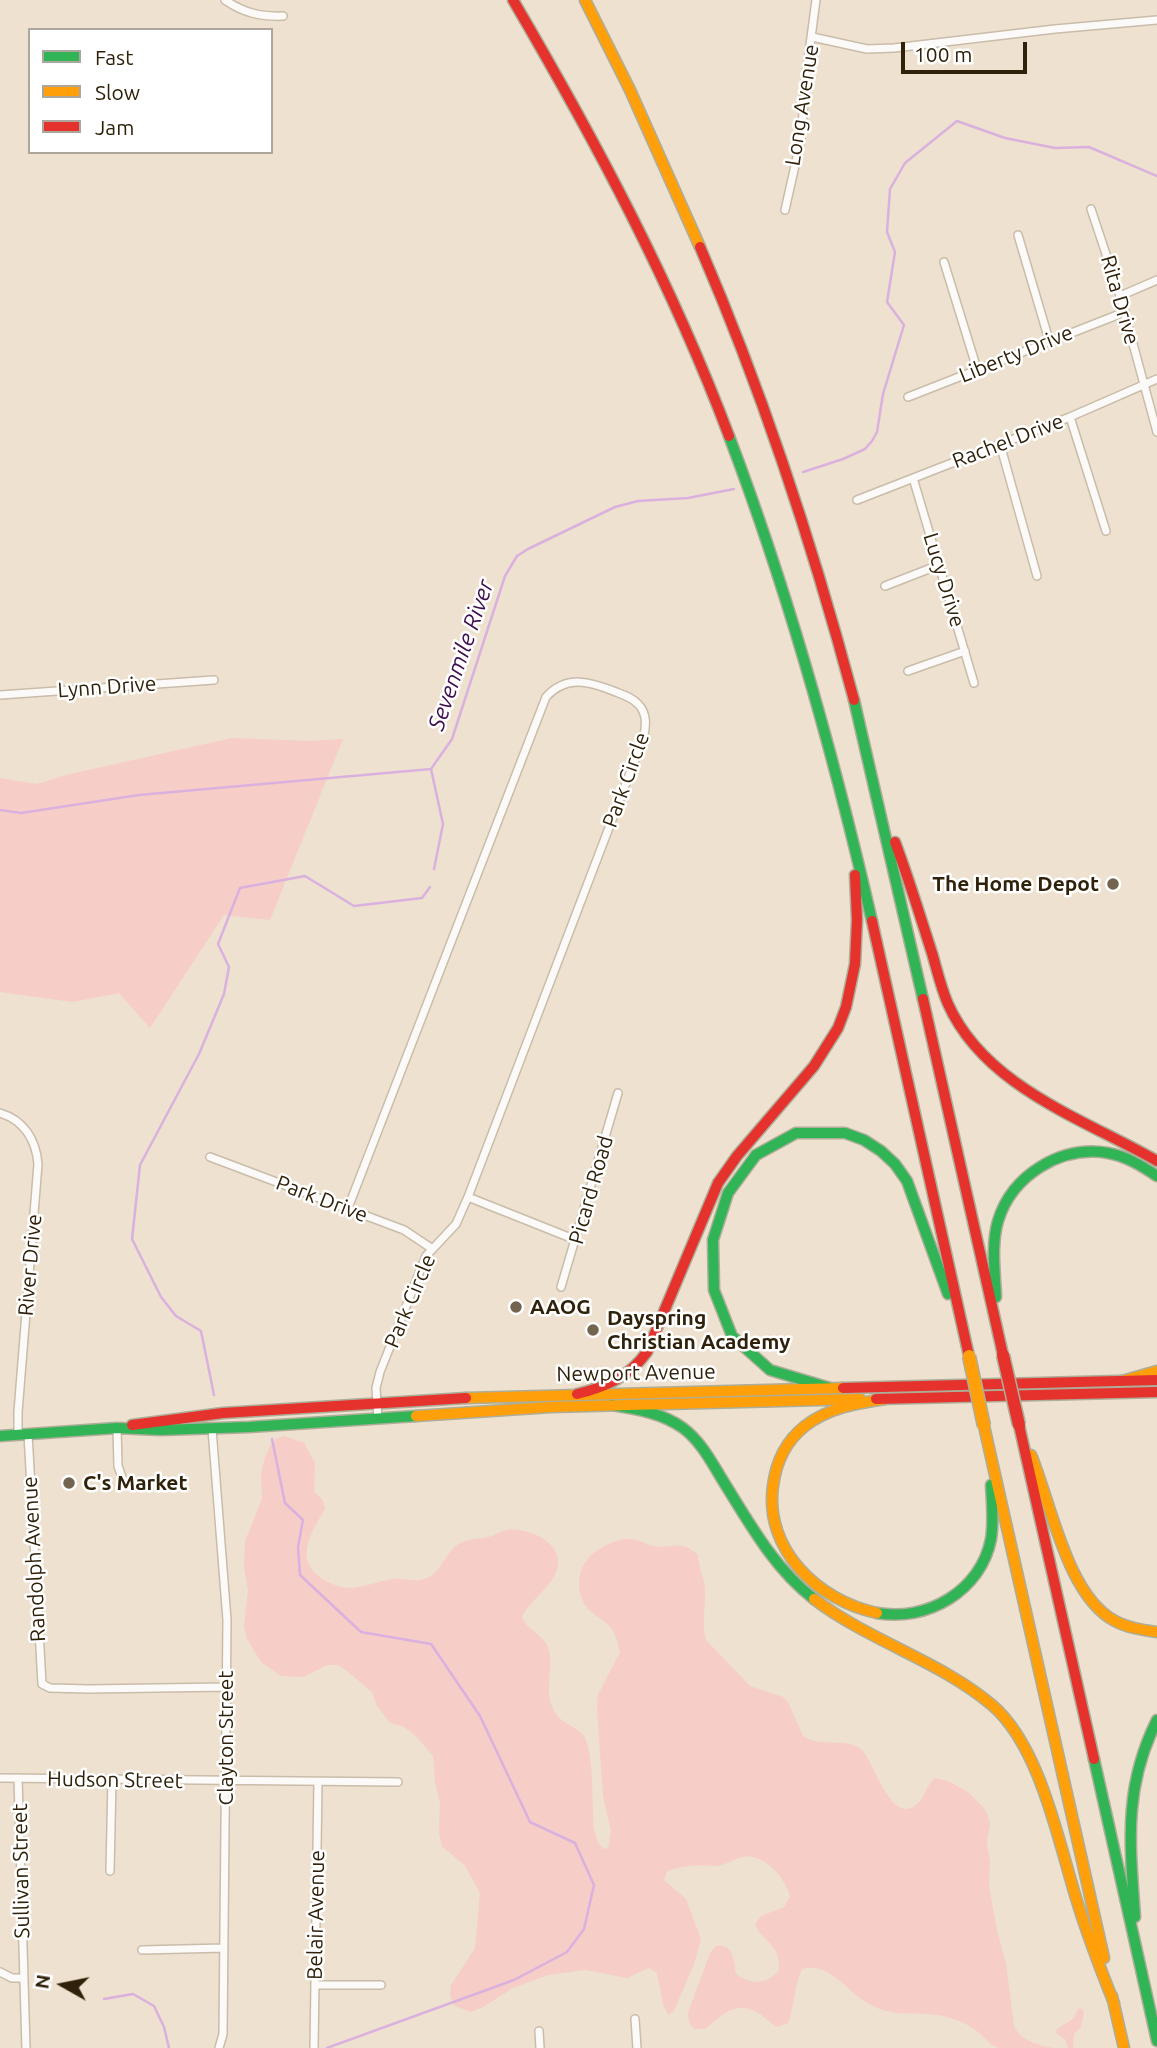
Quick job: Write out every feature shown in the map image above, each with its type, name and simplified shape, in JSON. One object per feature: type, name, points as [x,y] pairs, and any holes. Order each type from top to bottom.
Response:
[{"type":"main road","points":[[513,0],[564,87],[627,205],[680,316],[756,506],[816,694],[852,833],[1124,2048]]},
{"type":"main road","points":[[584,0],[634,99],[681,202],[761,401],[795,497],[825,595],[880,803],[1157,2040]]},
{"type":"main road","points":[[880,803],[907,874],[944,994],[952,1014],[968,1040],[992,1065],[1018,1084],[1157,1161]]},
{"type":"main road","points":[[577,1394],[613,1384],[630,1373],[644,1359],[722,1176],[816,1063],[835,1034],[851,993],[857,958],[858,916],[852,833]]},
{"type":"main road","points":[[830,1388],[783,1378],[750,1357],[727,1326],[713,1284],[712,1242],[724,1200],[748,1163],[783,1138],[811,1130],[841,1132],[869,1142],[894,1162],[904,1175],[912,1193],[962,1328]]},
{"type":"main road","points":[[996,1322],[996,1229],[1007,1200],[1026,1177],[1054,1159],[1087,1152],[1101,1152],[1124,1158],[1157,1176]]},
{"type":"main road","points":[[1122,1381],[1157,1371]]},
{"type":"main road","name":"Newport Avenue","points":[[0,1436],[117,1428],[192,1416],[481,1397],[1157,1380]]},
{"type":"main road","name":"Newport Avenue","points":[[117,1428],[212,1429],[612,1405],[1157,1392]]},
{"type":"main road","points":[[885,1399],[837,1408],[805,1425],[782,1452],[771,1484],[772,1520],[782,1548],[810,1580],[843,1602],[878,1615],[908,1616],[939,1607],[963,1590],[981,1566],[990,1539],[991,1457]]},
{"type":"main road","points":[[612,1405],[652,1412],[683,1428],[702,1447],[765,1549],[796,1585],[825,1607],[967,1687],[993,1706],[1008,1722],[1037,1773],[1089,1939],[1114,2003]]},
{"type":"main road","points":[[1019,1425],[1042,1482],[1072,1572],[1083,1592],[1096,1607],[1112,1619],[1130,1627],[1157,1632]]},
{"type":"main road","points":[[1138,1956],[1129,1836],[1131,1797],[1139,1759],[1157,1720]]},
{"type":"street","points":[[225,0],[250,13],[283,16]]},
{"type":"street","name":"Long Avenue","points":[[785,210],[801,139],[816,0]]},
{"type":"street","points":[[812,37],[867,49],[894,48],[1157,19]]},
{"type":"street","name":"Rita Drive","points":[[1091,209],[1121,296],[1157,432]]},
{"type":"street","points":[[1018,234],[1049,340]]},
{"type":"street","points":[[944,262],[977,369]]},
{"type":"street","points":[[1121,296],[1157,280]]},
{"type":"street","name":"Liberty Drive","points":[[908,397],[1125,312]]},
{"type":"street","name":"Rachel Drive","points":[[857,500],[1070,417],[1157,379]]},
{"type":"street","points":[[1070,417],[1106,531]]},
{"type":"street","points":[[1000,444],[1037,576]]},
{"type":"street","name":"Lucy Drive","points":[[914,478],[974,683]]},
{"type":"street","points":[[885,586],[939,565]]},
{"type":"street","points":[[908,671],[965,651]]},
{"type":"street","name":"Lynn Drive","points":[[0,695],[214,680]]},
{"type":"street","name":"Park Circle","points":[[348,1209],[546,697],[554,688],[580,681],[597,684],[633,698],[640,706],[646,724],[645,736],[468,1197],[456,1224],[431,1248],[422,1265],[380,1372],[376,1388],[379,1419]]},
{"type":"street","name":"Picard Road","points":[[561,1287],[618,1093]]},
{"type":"street","name":"River Drive","points":[[0,1113],[24,1127],[37,1150],[18,1412],[23,1434]]},
{"type":"street","name":"Park Drive","points":[[210,1157],[404,1230],[431,1248]]},
{"type":"street","points":[[468,1197],[576,1240]]},
{"type":"street","points":[[117,1428],[118,1466],[123,1480]]},
{"type":"street","name":"Clayton Street","points":[[212,1429],[226,1604],[227,1687],[223,2034],[219,2048]]},
{"type":"street","name":"Randolph Avenue","points":[[23,1434],[42,1684],[50,1688],[88,1689],[227,1687]]},
{"type":"street","name":"Hudson Street","points":[[0,1778],[398,1782]]},
{"type":"street","name":"Sullivan Street","points":[[18,1778],[26,2048]]},
{"type":"street","points":[[110,1871],[112,1780]]},
{"type":"street","name":"Belair Avenue","points":[[314,2048],[318,1782]]},
{"type":"street","points":[[142,1950],[224,1948]]},
{"type":"street","points":[[0,1972],[12,1978],[23,1978]]},
{"type":"street","points":[[315,1985],[381,1985]]},
{"type":"street","points":[[635,2019],[637,2048]]},
{"type":"street","points":[[539,2031],[540,2048]]},
{"type":"shaded area","points":[[232,738],[310,741],[343,739],[270,920],[224,915],[150,1028],[119,993],[72,1002],[0,992],[0,778],[37,784],[66,775]]},
{"type":"shaded area","points":[[284,1436],[304,1443],[315,1463],[314,1491],[323,1501],[325,1509],[311,1535],[308,1562],[321,1578],[332,1584],[351,1588],[393,1579],[424,1579],[435,1573],[457,1545],[507,1530],[532,1533],[554,1549],[558,1565],[556,1573],[522,1617],[547,1645],[550,1659],[549,1697],[554,1711],[563,1721],[582,1733],[588,1746],[594,1830],[598,1843],[604,1849],[608,1848],[611,1831],[603,1796],[598,1695],[620,1652],[611,1628],[584,1603],[579,1586],[582,1570],[591,1555],[621,1540],[632,1539],[651,1546],[681,1546],[692,1550],[698,1555],[704,1584],[706,1640],[750,1686],[783,1697],[788,1702],[803,1736],[810,1740],[854,1745],[861,1749],[890,1799],[898,1806],[907,1809],[916,1805],[935,1778],[948,1781],[968,1792],[984,1808],[990,1824],[987,1842],[989,1885],[1006,1963],[1014,2026],[1025,2039],[1053,2048],[999,2048],[971,2027],[952,2018],[889,2012],[863,2000],[831,1974],[812,1968],[802,1969],[788,2023],[778,2027],[760,2014],[736,2008],[723,2014],[705,2029],[694,2029],[689,2022],[688,2013],[710,1953],[716,1946],[730,1950],[736,1974],[747,1980],[763,1981],[779,1971],[775,1950],[755,1925],[761,1916],[784,1907],[790,1896],[783,1881],[772,1868],[750,1857],[742,1857],[718,1866],[684,1867],[667,1872],[664,1880],[686,1899],[701,1939],[694,1964],[674,2011],[668,2015],[657,1973],[649,1968],[627,1978],[585,1970],[548,1975],[513,1988],[471,2012],[455,2006],[450,1996],[451,1985],[475,1948],[480,1893],[465,1866],[442,1846],[439,1833],[440,1803],[433,1756],[414,1734],[402,1726],[390,1723],[377,1706],[372,1692],[338,1665],[327,1665],[303,1677],[281,1676],[261,1662],[247,1639],[244,1626],[248,1591],[244,1567],[245,1541],[262,1499],[261,1473],[265,1458],[276,1439]]},
{"type":"shaded area","points":[[1081,2008],[1084,2012],[1081,2027],[1074,2034],[1073,2048],[1068,2048],[1065,2039],[1056,2033],[1057,2029],[1073,2019]]},
{"type":"waterway","name":"Sevenmile River","points":[[803,472],[865,449],[877,432],[883,394],[904,325],[887,302],[895,252],[887,232],[890,189],[905,163],[957,121],[1005,138],[1055,148],[1089,147],[1157,176]]},
{"type":"waterway","name":"Sevenmile River","points":[[0,810],[21,813],[139,795],[431,769],[452,739],[505,576],[517,556],[615,507],[638,501],[688,498],[734,489]]},
{"type":"waterway","points":[[431,769],[443,824],[434,869]]},
{"type":"waterway","points":[[214,1395],[201,1331],[176,1316],[161,1297],[132,1239],[140,1165],[199,1054],[224,994],[229,967],[218,944],[240,888],[305,876],[354,906],[422,898],[430,887]]},
{"type":"waterway","points":[[272,1439],[285,1503],[303,1520],[298,1547],[300,1575],[361,1632],[431,1644],[480,1716],[530,1822],[575,1843],[594,1885],[584,1929],[567,1952],[514,1980],[327,2048]]},
{"type":"waterway","points":[[104,1999],[133,1994],[154,2006],[164,2027],[169,2048]]},
{"type":"traffic: fast","points":[[729,436],[751,495],[809,676],[872,921]]},
{"type":"traffic: fast","points":[[854,700],[923,999]]},
{"type":"traffic: fast","points":[[830,1388],[770,1370],[732,1336],[714,1290],[713,1240],[728,1193],[756,1155],[796,1133],[845,1133],[864,1140],[881,1151],[907,1181],[948,1294]]},
{"type":"traffic: fast","points":[[996,1297],[994,1249],[998,1221],[1014,1190],[1027,1177],[1056,1159],[1090,1152],[1121,1156],[1157,1176]]},
{"type":"traffic: fast","points":[[612,1405],[658,1415],[690,1434],[707,1454],[776,1561],[814,1599]]},
{"type":"traffic: fast","points":[[0,1436],[117,1428],[161,1430],[249,1427],[416,1416]]},
{"type":"traffic: fast","points":[[877,1613],[914,1613],[949,1599],[964,1588],[976,1574],[991,1539],[991,1485]]},
{"type":"traffic: fast","points":[[1135,1917],[1131,1817],[1139,1769],[1157,1720]]},
{"type":"traffic: fast","points":[[1094,1759],[1157,2041]]},
{"type":"traffic: slow","points":[[585,0],[630,90],[700,247]]},
{"type":"traffic: slow","points":[[969,1356],[984,1426]]},
{"type":"traffic: slow","points":[[1122,1381],[1157,1371]]},
{"type":"traffic: slow","points":[[466,1398],[843,1388]]},
{"type":"traffic: slow","points":[[416,1416],[551,1407],[860,1399]]},
{"type":"traffic: slow","points":[[877,1613],[855,1607],[835,1597],[800,1569],[786,1551],[777,1531],[772,1509],[777,1469],[792,1438],[814,1420],[833,1411],[885,1399]]},
{"type":"traffic: slow","points":[[984,1426],[1104,1958]]},
{"type":"traffic: slow","points":[[1031,1455],[1062,1547],[1084,1591],[1098,1609],[1115,1621],[1157,1632]]},
{"type":"traffic: slow","points":[[814,1599],[835,1614],[950,1676],[992,1705],[1009,1723],[1023,1744],[1045,1795],[1080,1911],[1114,2003]]},
{"type":"traffic: slow","points":[[1112,1996],[1124,2048]]},
{"type":"traffic: jam","points":[[513,0],[602,159],[657,268],[683,323],[729,436]]},
{"type":"traffic: jam","points":[[700,247],[766,414],[822,585],[854,700]]},
{"type":"traffic: jam","points":[[895,842],[948,1004],[965,1033],[986,1058],[1039,1098],[1157,1161]]},
{"type":"traffic: jam","points":[[577,1394],[616,1380],[633,1368],[647,1352],[718,1183],[737,1156],[814,1066],[838,1028],[846,1007],[855,964],[855,875]]},
{"type":"traffic: jam","points":[[872,921],[969,1356]]},
{"type":"traffic: jam","points":[[923,999],[1003,1355]]},
{"type":"traffic: jam","points":[[1003,1355],[1019,1425]]},
{"type":"traffic: jam","points":[[843,1388],[1157,1380]]},
{"type":"traffic: jam","points":[[876,1399],[1157,1392]]},
{"type":"traffic: jam","points":[[132,1425],[223,1413],[466,1398]]},
{"type":"traffic: jam","points":[[1019,1425],[1094,1759]]},
{"type":"place","name":"The Home Depot","points":[[1113,884]]},
{"type":"place","name":"AAOG","points":[[516,1307]]},
{"type":"place","name":"Dayspring Christian Academy","points":[[593,1330]]},
{"type":"place","name":"C's Market","points":[[69,1483]]}]
